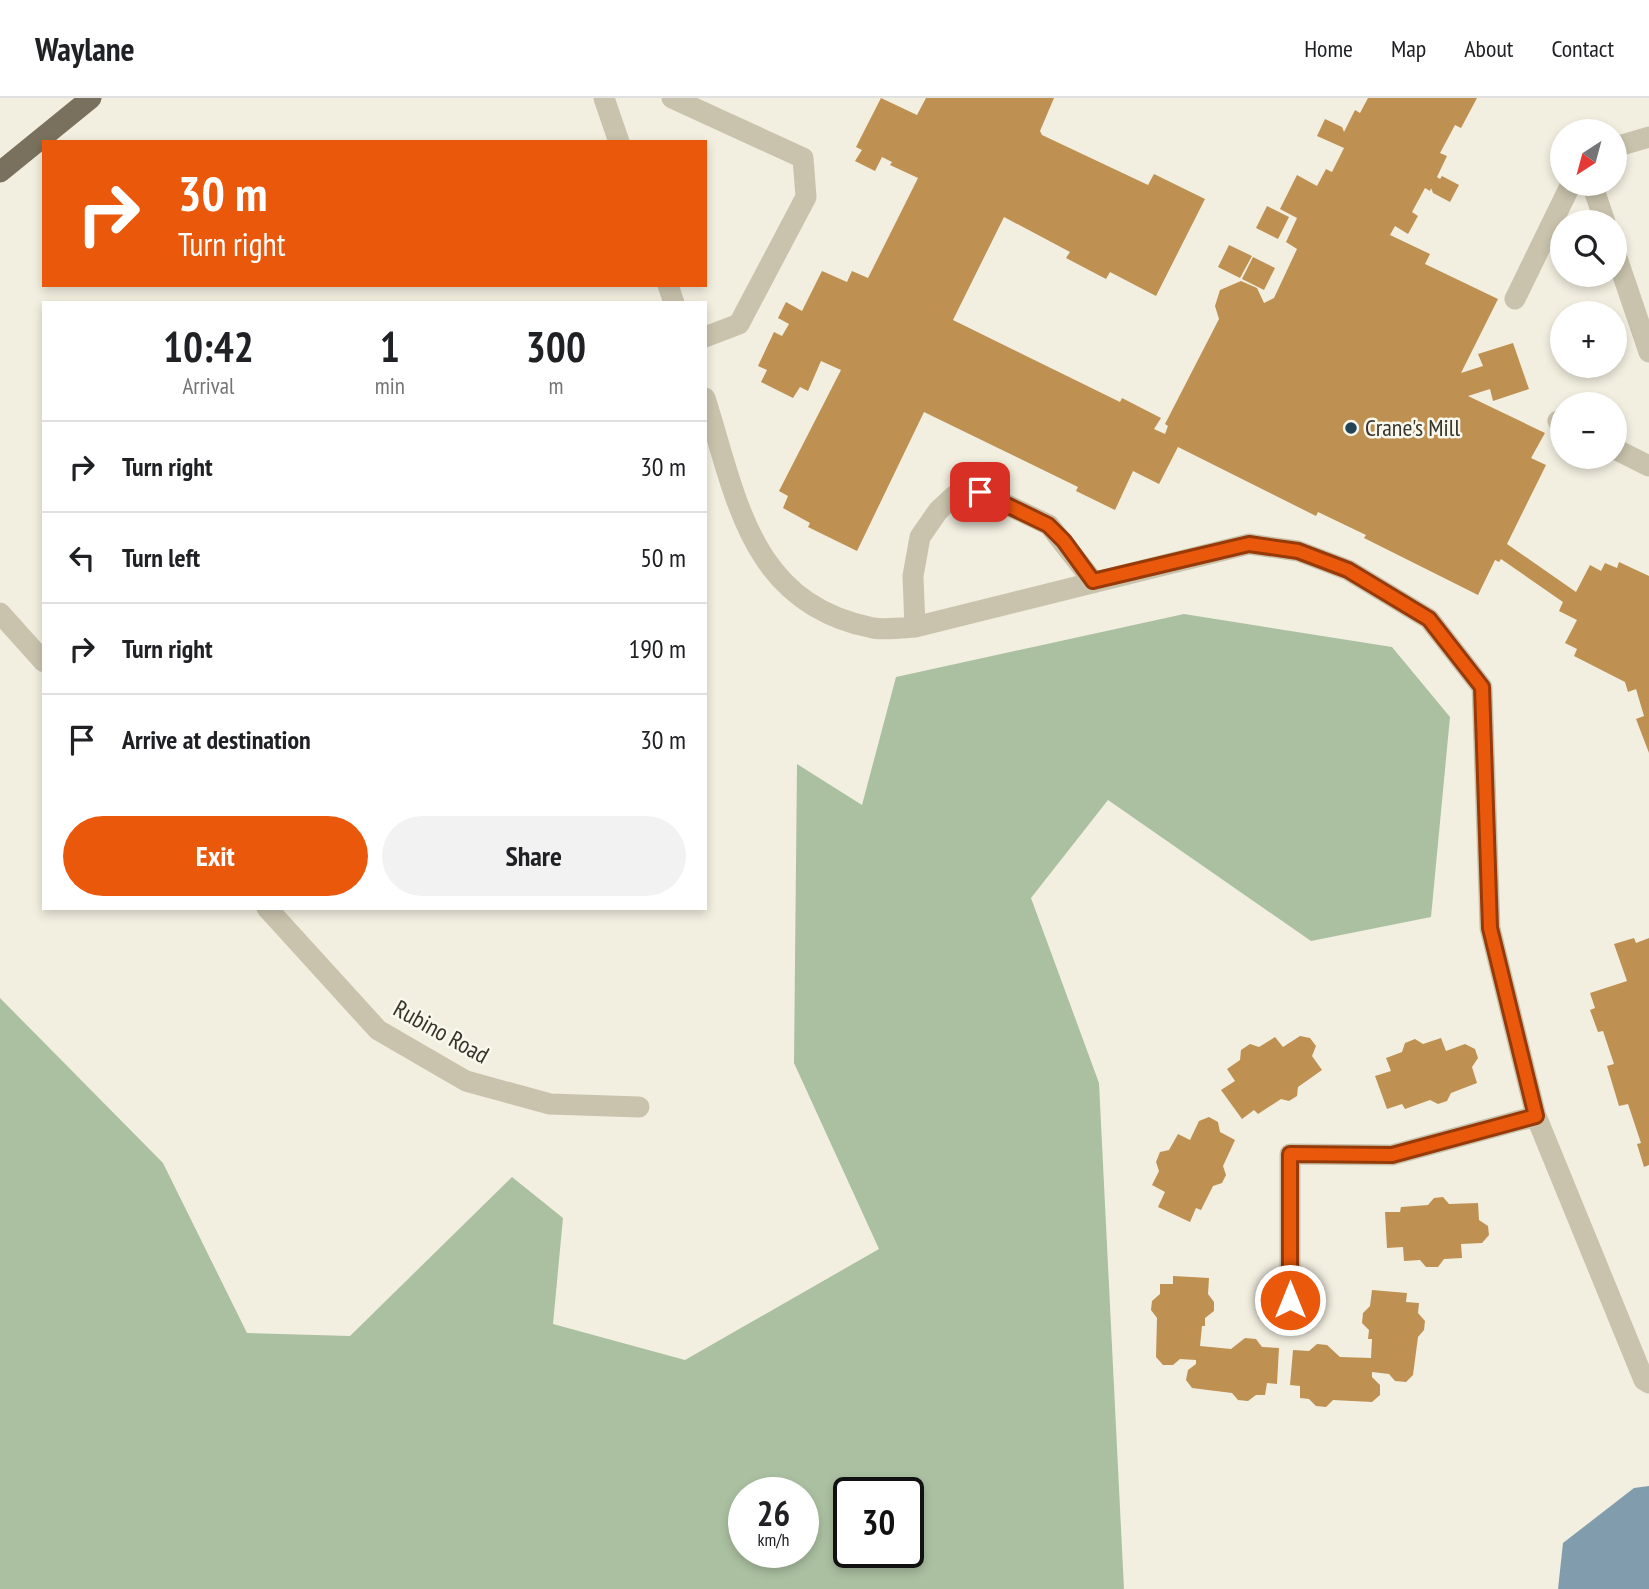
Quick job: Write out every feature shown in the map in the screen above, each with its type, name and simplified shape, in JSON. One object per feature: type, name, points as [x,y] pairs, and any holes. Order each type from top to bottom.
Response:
[{"type":"main road","points":[[0,172],[91,98]]},
{"type":"street","points":[[604,98],[618,140]]},
{"type":"street","points":[[672,98],[803,159],[806,197],[739,324],[707,336]]},
{"type":"street","points":[[1628,143],[1649,137]]},
{"type":"street","points":[[1515,299],[1564,196]]},
{"type":"street","points":[[1627,287],[1649,352]]},
{"type":"street","points":[[707,404],[747,530],[773,573],[807,603],[839,618],[874,628],[915,627],[1249,544],[1298,551],[1348,570],[1429,619],[1482,687],[1490,928],[1536,1116],[1644,1380],[1649,1383]]},
{"type":"street","points":[[1627,455],[1649,466]]},
{"type":"street","points":[[915,627],[913,576],[920,537],[938,511],[954,496],[980,492],[1048,525],[1064,541],[1093,581]]},
{"type":"street","points":[[0,613],[42,660]]},
{"type":"street","name":"Rubino Road","points":[[269,910],[377,1030],[466,1081],[550,1104],[639,1107]]},
{"type":"street","points":[[1290,1300],[1290,1154],[1392,1155],[1536,1116]]},
{"type":"green space","points":[[1184,614],[1392,647],[1450,717],[1431,917],[1311,941],[1108,800],[1031,898],[1099,1083],[1124,1589],[0,1589],[0,998],[163,1163],[247,1333],[350,1336],[512,1177],[563,1218],[553,1324],[685,1360],[879,1249],[794,1063],[797,764],[862,805],[896,677]]},
{"type":"water","points":[[1649,1486],[1649,1589],[1558,1589],[1563,1543],[1634,1488]]},
{"type":"building","name":"Crane's Mill","points":[[881,98],[917,115],[926,98],[1054,98],[1040,131],[1042,135],[1148,185],[1154,174],[1205,199],[1156,296],[1110,272],[1106,279],[1066,258],[1070,252],[1004,217],[953,320],[1120,402],[1122,398],[1161,418],[1154,429],[1165,434],[1168,426],[1165,424],[1219,319],[1215,306],[1220,290],[1241,281],[1257,288],[1264,303],[1274,298],[1297,249],[1286,242],[1297,218],[1280,209],[1297,175],[1317,186],[1326,169],[1332,172],[1344,148],[1317,136],[1325,119],[1342,127],[1344,132],[1355,110],[1360,113],[1368,98],[1477,98],[1461,128],[1455,125],[1440,153],[1447,156],[1437,177],[1440,179],[1442,176],[1459,185],[1450,202],[1433,193],[1431,188],[1430,191],[1425,188],[1412,212],[1418,216],[1408,234],[1395,226],[1390,235],[1430,254],[1425,264],[1498,299],[1461,373],[1483,366],[1478,354],[1513,343],[1529,389],[1493,401],[1490,389],[1468,396],[1545,433],[1531,458],[1546,465],[1507,544],[1576,592],[1590,565],[1601,571],[1605,563],[1617,568],[1619,562],[1649,576],[1649,753],[1636,719],[1644,716],[1636,689],[1628,692],[1625,682],[1574,656],[1577,649],[1565,643],[1577,620],[1559,611],[1563,602],[1501,559],[1499,562],[1495,560],[1478,595],[1364,538],[1366,535],[1318,512],[1316,516],[1178,447],[1159,484],[1133,471],[1115,510],[1076,491],[1078,487],[924,412],[857,551],[808,527],[810,523],[783,508],[788,496],[779,491],[841,370],[821,361],[808,391],[800,387],[793,398],[761,382],[767,370],[758,366],[774,332],[782,336],[789,324],[778,318],[786,302],[802,311],[822,271],[847,282],[852,271],[868,278],[918,178],[890,165],[892,162],[882,157],[875,171],[855,161],[862,150],[856,147]]},
{"type":"building","points":[[1267,206],[1289,217],[1278,239],[1256,228]]},
{"type":"building","points":[[1229,245],[1252,256],[1240,278],[1218,267]]},
{"type":"building","points":[[1253,257],[1275,268],[1264,290],[1242,279]]},
{"type":"building","points":[[1634,938],[1636,943],[1649,938],[1649,1165],[1644,1167],[1637,1144],[1641,1143],[1628,1104],[1619,1106],[1607,1066],[1614,1064],[1603,1031],[1598,1032],[1590,1010],[1595,1008],[1590,993],[1627,981],[1614,944]]},
{"type":"building","points":[[1300,1036],[1310,1038],[1316,1046],[1312,1056],[1322,1070],[1298,1087],[1297,1096],[1289,1101],[1281,1099],[1258,1114],[1254,1110],[1242,1119],[1221,1090],[1235,1081],[1227,1069],[1240,1060],[1241,1050],[1250,1044],[1259,1047],[1275,1037],[1283,1047]]},
{"type":"building","points":[[1441,1038],[1446,1051],[1465,1044],[1475,1049],[1478,1058],[1472,1067],[1477,1083],[1451,1093],[1447,1101],[1438,1104],[1430,1100],[1405,1109],[1402,1104],[1387,1109],[1375,1076],[1391,1071],[1386,1058],[1402,1052],[1405,1043],[1415,1039],[1423,1044]]},
{"type":"building","points":[[1209,1117],[1218,1122],[1220,1132],[1235,1140],[1223,1166],[1226,1175],[1222,1183],[1213,1186],[1201,1210],[1196,1208],[1190,1222],[1158,1207],[1165,1192],[1152,1185],[1159,1171],[1156,1162],[1160,1152],[1169,1150],[1178,1134],[1190,1140],[1199,1121]]},
{"type":"building","points":[[1443,1197],[1449,1204],[1478,1203],[1479,1220],[1488,1226],[1489,1235],[1482,1243],[1461,1244],[1462,1258],[1444,1259],[1438,1267],[1426,1267],[1420,1260],[1404,1261],[1403,1247],[1387,1248],[1385,1212],[1400,1212],[1401,1207],[1428,1205],[1434,1198]]},
{"type":"building","points":[[1173,1276],[1209,1278],[1208,1294],[1214,1302],[1214,1311],[1205,1318],[1200,1346],[1231,1349],[1245,1338],[1256,1339],[1262,1347],[1279,1348],[1277,1384],[1267,1383],[1265,1395],[1256,1395],[1248,1401],[1238,1400],[1232,1393],[1192,1388],[1186,1380],[1188,1370],[1196,1364],[1196,1360],[1180,1359],[1173,1365],[1163,1365],[1156,1357],[1157,1318],[1151,1310],[1152,1301],[1160,1294],[1160,1284],[1173,1284]]},
{"type":"building","points":[[1372,1290],[1407,1293],[1406,1302],[1419,1303],[1418,1313],[1425,1321],[1424,1330],[1418,1337],[1413,1375],[1406,1382],[1395,1381],[1389,1374],[1372,1372],[1372,1377],[1380,1385],[1380,1395],[1372,1402],[1333,1400],[1326,1407],[1316,1406],[1309,1399],[1300,1398],[1300,1386],[1290,1385],[1293,1350],[1309,1351],[1317,1344],[1327,1345],[1340,1357],[1371,1358],[1372,1339],[1368,1339],[1369,1330],[1362,1323],[1363,1313],[1370,1306]]},
{"type":"place","name":"Crane's Mill","points":[[1351,428]]},
{"type":"route","points":[[980,492],[1048,525],[1064,541],[1093,581],[1249,544],[1298,551],[1348,570],[1429,619],[1482,687],[1490,928],[1536,1116],[1392,1155],[1290,1154],[1290,1300]]}]
